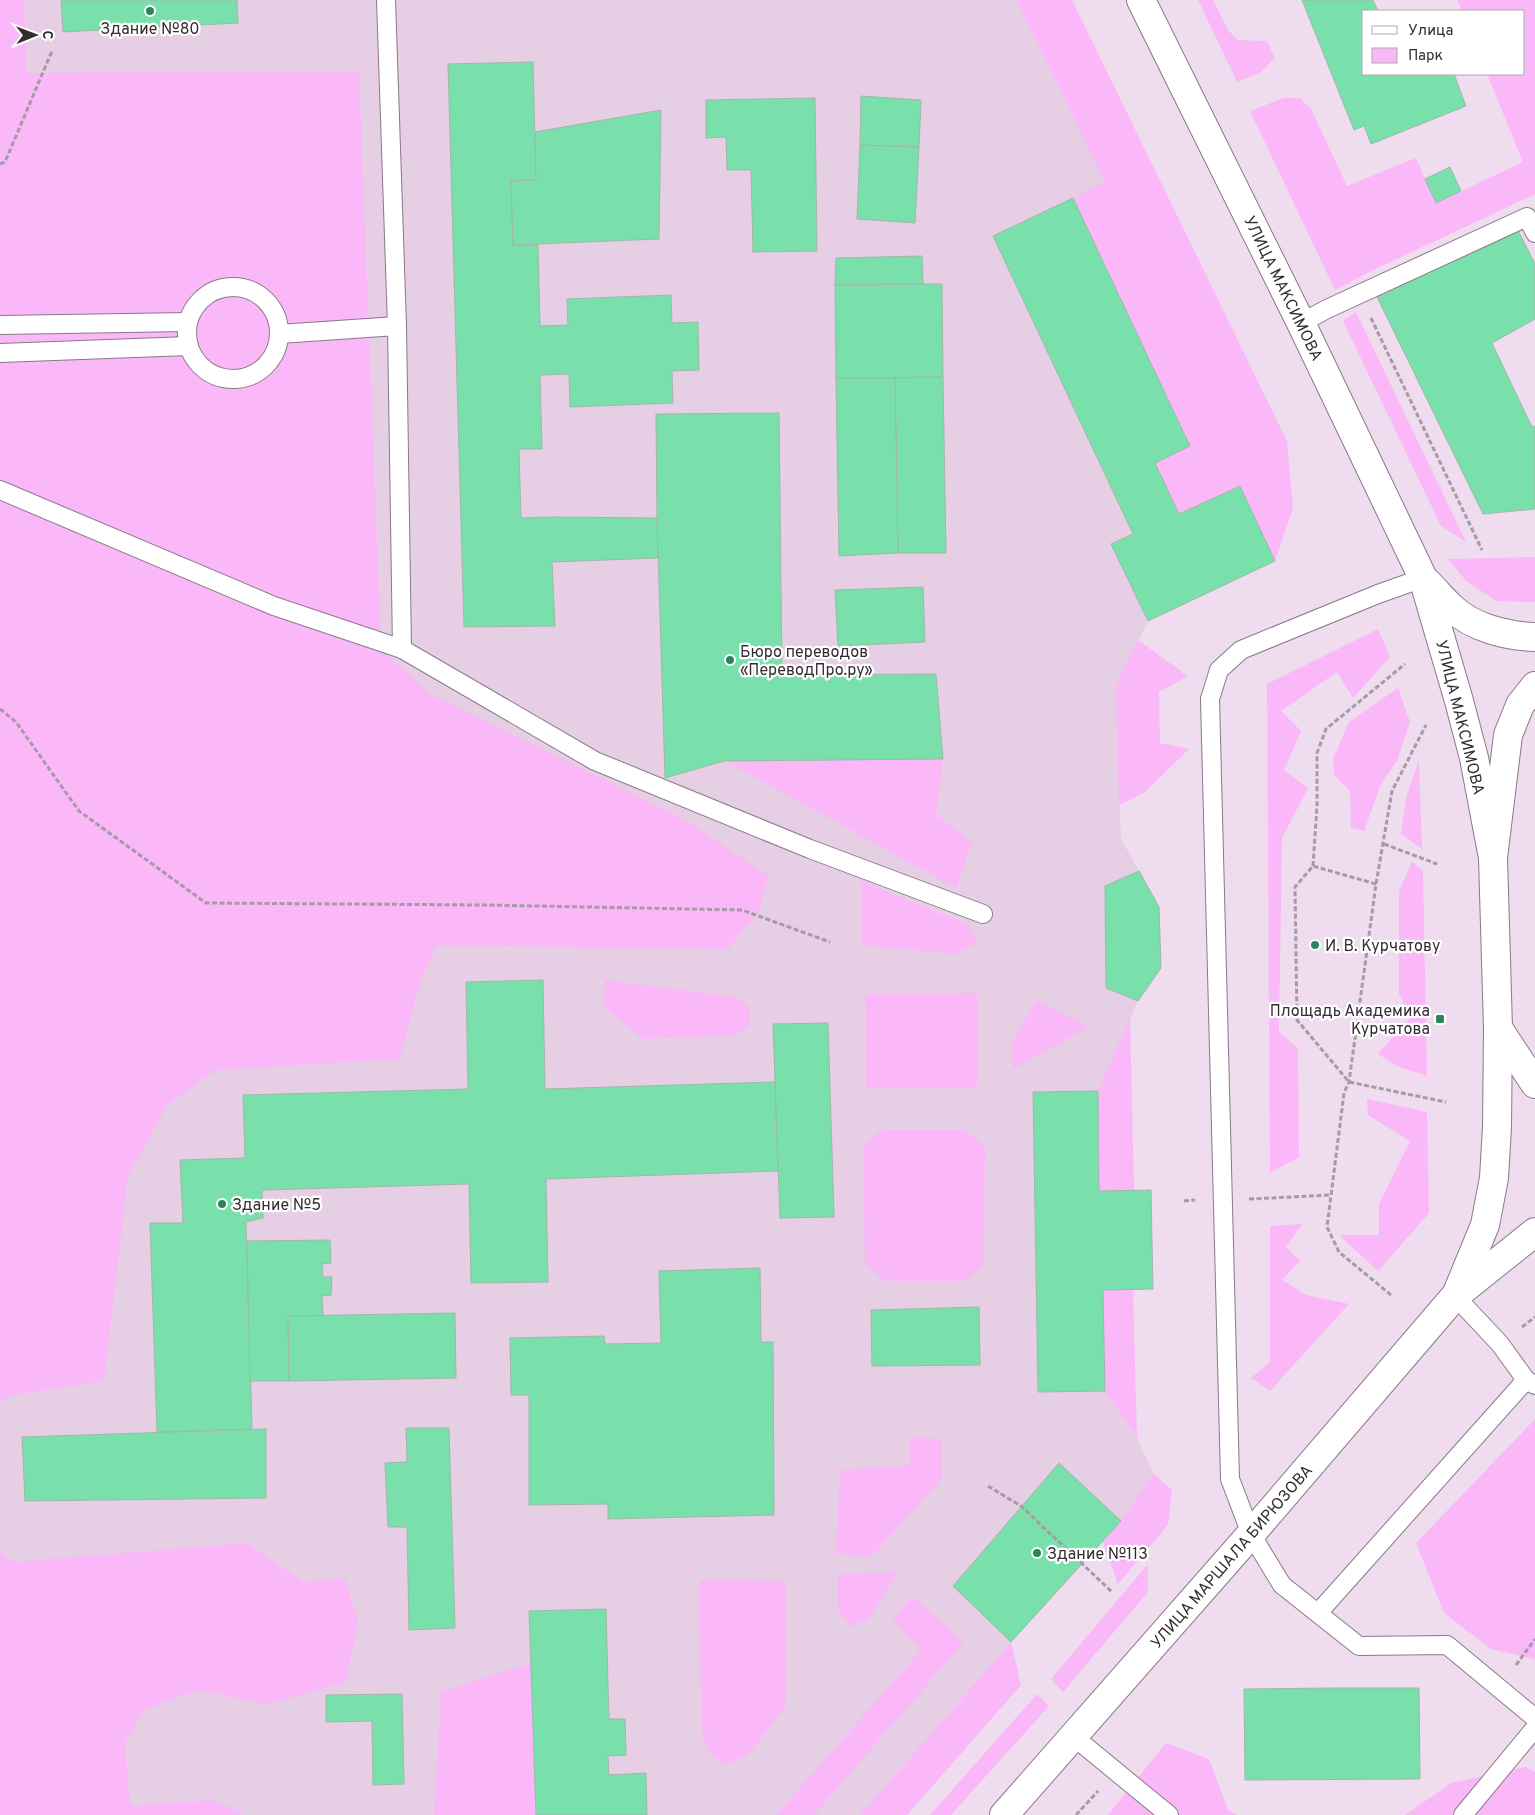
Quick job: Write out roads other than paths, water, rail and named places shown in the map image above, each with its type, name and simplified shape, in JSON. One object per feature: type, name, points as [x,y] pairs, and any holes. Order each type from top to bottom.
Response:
[{"type":"main road","name":"УЛИЦА МАКСИМОВА","points":[[1141,0],[1301,323],[1423,578],[1474,758],[1493,858]]},
{"type":"main road","name":"УЛИЦА МАКСИМОВА","points":[[1423,578],[1453,610],[1480,625],[1519,636],[1535,638]]},
{"type":"main road","points":[[1493,858],[1508,735],[1520,705],[1535,686]]},
{"type":"main road","name":"УЛИЦА МАРШАЛА БИРЮЗОВА","points":[[1456,1296],[1485,1224],[1494,1178],[1497,1127],[1498,1028],[1493,858]]},
{"type":"main road","points":[[1498,1028],[1535,1084]]},
{"type":"main road","name":"УЛИЦА МАРШАЛА БИРЮЗОВА","points":[[1004,1815],[1251,1534],[1456,1296],[1535,1232]]},
{"type":"lane","points":[[386,0],[397,326],[402,649]]},
{"type":"lane","points":[[1301,323],[1527,217],[1535,233]]},
{"type":"lane","points":[[232,286],[247,288],[260,295],[271,306],[278,319],[279,334],[276,348],[270,361],[260,371],[247,377],[232,379],[206,370],[196,360],[190,346],[188,322],[194,308],[204,297],[217,289],[232,286]]},
{"type":"lane","points":[[0,325],[188,322]]},
{"type":"lane","points":[[279,334],[397,326]]},
{"type":"lane","points":[[0,353],[190,346]]},
{"type":"lane","points":[[0,490],[274,606],[402,649],[595,761],[810,849],[983,914]]},
{"type":"lane","points":[[1423,578],[1378,594],[1245,648],[1218,670],[1210,699],[1230,1479],[1251,1534],[1282,1585],[1359,1646],[1447,1645],[1535,1718]]},
{"type":"lane","points":[[1318,1613],[1531,1383],[1500,1344],[1456,1296]]},
{"type":"lane","points":[[1463,1815],[1535,1728]]},
{"type":"lane","points":[[1074,1737],[1169,1815]]},
{"type":"place","name":"Здание №80","points":[[150,11]]},
{"type":"place","name":"Бюро переводов «ПереводПро.ру»","points":[[730,660]]},
{"type":"place","name":"И. В. Курчатову","points":[[1315,945]]},
{"type":"place","name":"Площадь Академика Курчатова","points":[[1440,1019]]},
{"type":"place","name":"Здание №5","points":[[222,1204]]},
{"type":"place","name":"Здание №113","points":[[1037,1553]]}]
